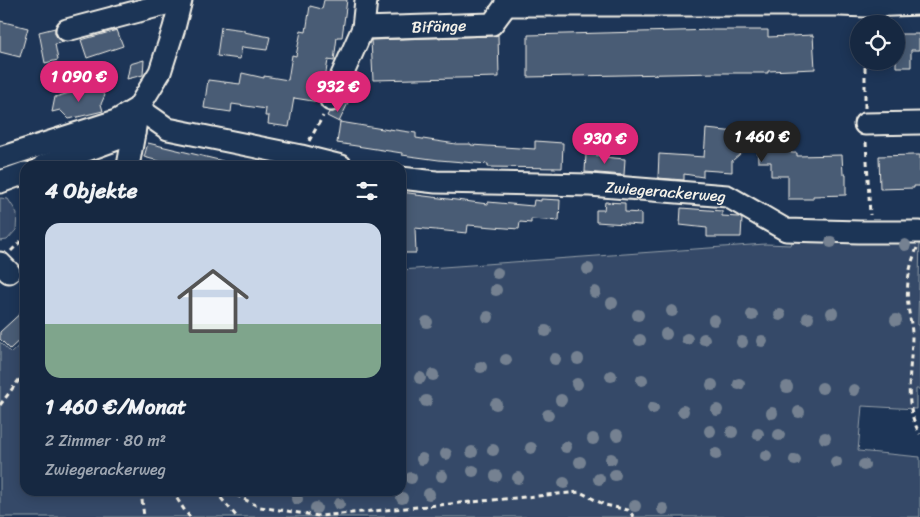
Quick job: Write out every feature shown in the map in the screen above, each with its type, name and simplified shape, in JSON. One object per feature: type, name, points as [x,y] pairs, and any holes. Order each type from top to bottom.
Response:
[{"type":"street","points":[[331,100],[363,28],[366,0]]},
{"type":"street","points":[[67,30],[169,3],[181,2],[160,72],[138,108],[129,161]]},
{"type":"street","name":"Bifänge","points":[[363,28],[492,24],[506,3],[840,2],[866,6],[920,4]]},
{"type":"street","points":[[138,108],[168,129],[267,158],[301,156],[321,161]]},
{"type":"street","points":[[0,158],[116,121],[138,108]]},
{"type":"street","points":[[865,124],[920,123]]},
{"type":"street","points":[[56,161],[134,133]]},
{"type":"street","points":[[0,182],[20,175]]},
{"type":"street","name":"Zwiegerackerweg","points":[[406,179],[436,182],[590,185],[727,196],[786,230],[920,232]]},
{"type":"path","points":[[864,101],[865,70]]},
{"type":"path","points":[[301,156],[331,100]]},
{"type":"path","points":[[867,146],[870,221]]},
{"type":"path","points":[[920,241],[912,258],[908,276],[908,302],[912,334],[908,382],[909,399],[912,415],[920,434]]},
{"type":"path","points":[[0,404],[20,378]]},
{"type":"path","points":[[238,496],[260,507],[319,516],[580,492],[605,504],[628,510],[634,517]]},
{"type":"path","points":[[142,496],[144,517]]},
{"type":"path","points":[[175,496],[190,517]]},
{"type":"path","points":[[219,496],[238,517]]},
{"type":"path","points":[[628,510],[629,517]]},
{"type":"shaded area","points":[[0,198],[8,199],[17,213],[16,230],[7,240],[0,241]]},
{"type":"shaded area","points":[[794,237],[920,237],[918,325],[920,325],[920,389],[916,389],[916,409],[862,406],[858,451],[920,457],[920,517],[0,517],[0,342],[11,353],[20,345],[20,496],[406,496],[406,270],[765,244],[791,245]]},
{"type":"building","points":[[324,0],[347,0],[342,37],[337,37],[334,61],[328,60],[319,102],[294,98],[289,127],[268,124],[269,116],[265,116],[266,109],[232,104],[231,112],[204,108],[208,80],[240,84],[242,73],[264,78],[264,76],[288,80],[292,55],[296,56],[301,31],[306,32],[310,6],[322,9]]},
{"type":"building","points":[[0,21],[28,28],[20,57],[0,52]]},
{"type":"building","points":[[221,27],[244,30],[244,32],[270,37],[267,50],[242,47],[240,59],[217,56]]},
{"type":"building","points":[[55,28],[55,34],[64,42],[55,44],[58,60],[45,63],[39,32]]},
{"type":"building","points":[[117,30],[123,46],[87,58],[81,40]]},
{"type":"building","points":[[768,30],[768,37],[813,35],[815,69],[768,71],[768,73],[528,77],[528,35]]},
{"type":"building","points":[[905,34],[919,34],[919,50],[911,50],[911,67],[905,67]]},
{"type":"building","points":[[498,35],[499,77],[373,80],[371,40]]},
{"type":"building","points":[[144,60],[143,75],[127,79],[130,64]]},
{"type":"building","points":[[95,88],[105,95],[101,104],[103,111],[69,119],[60,110],[52,112],[55,97]]},
{"type":"building","points":[[343,103],[348,103],[339,122],[327,116],[329,112],[339,110]]},
{"type":"building","points":[[340,122],[416,133],[416,138],[456,144],[535,149],[535,141],[563,143],[562,168],[488,167],[488,164],[402,155],[402,153],[337,143]]},
{"type":"building","points":[[706,129],[757,134],[757,132],[791,132],[791,153],[797,153],[797,156],[842,155],[843,174],[846,174],[846,195],[813,196],[813,199],[788,199],[788,176],[771,176],[771,162],[758,162],[757,139],[732,161],[732,172],[703,170],[703,177],[684,174],[684,180],[658,178],[659,154],[704,157]]},
{"type":"building","points":[[148,143],[223,161],[159,161],[144,157]]},
{"type":"building","points":[[586,154],[625,159],[624,175],[585,172]]},
{"type":"building","points":[[920,155],[920,186],[914,186],[914,188],[880,189],[879,156]]},
{"type":"building","points":[[406,193],[488,204],[488,202],[533,206],[534,200],[560,200],[559,221],[531,219],[531,223],[520,222],[519,229],[468,225],[467,233],[415,228],[416,253],[406,253]]},
{"type":"building","points":[[605,202],[625,203],[625,212],[641,213],[641,225],[596,222],[596,210],[604,210]]},
{"type":"building","points":[[681,208],[722,211],[722,216],[739,217],[742,219],[741,237],[707,237],[707,228],[680,225]]},
{"type":"building","points":[[20,314],[20,340],[10,349],[0,339],[0,332]]}]
